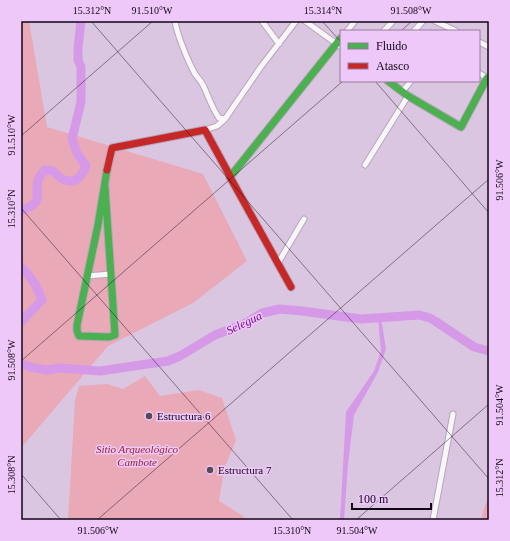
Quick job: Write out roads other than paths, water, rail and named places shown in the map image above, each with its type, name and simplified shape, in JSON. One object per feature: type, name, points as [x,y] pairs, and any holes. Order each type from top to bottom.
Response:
[{"type":"street","points":[[175,21],[176,31],[196,74],[204,86],[211,106],[219,118],[226,119]]},
{"type":"street","points":[[262,21],[280,44]]},
{"type":"street","points":[[105,187],[115,335],[109,337],[79,336],[77,325],[105,187],[110,151],[112,148],[205,130],[217,126],[226,119],[260,68],[280,44],[296,21]]},
{"type":"street","points":[[230,176],[339,43],[305,21]]},
{"type":"street","points":[[347,30],[355,21]]},
{"type":"street","points":[[385,30],[393,21]]},
{"type":"street","points":[[415,30],[423,21]]},
{"type":"street","points":[[435,21],[451,30]]},
{"type":"street","points":[[480,42],[489,47]]},
{"type":"street","points":[[389,82],[405,94],[461,127],[488,78]]},
{"type":"street","points":[[365,165],[411,82]]},
{"type":"street","points":[[205,130],[291,288]]},
{"type":"street","points":[[278,263],[304,219]]},
{"type":"street","points":[[87,276],[111,274]]},
{"type":"street","points":[[433,520],[453,414]]},
{"type":"waterway","name":"Selegua","points":[[21,211],[33,205],[37,200],[38,181],[45,170],[53,171],[63,179],[72,181],[79,177],[86,166],[77,153],[72,139],[81,102],[81,67],[78,60],[81,21]]},
{"type":"waterway","name":"Selegua","points":[[21,267],[34,282],[42,300],[21,322]]},
{"type":"waterway","name":"Selegua","points":[[21,364],[47,370],[60,368],[100,371],[168,361],[180,356],[215,335],[244,324],[262,313],[280,309],[361,319],[419,315],[430,318],[474,347],[489,351]]},
{"type":"place","name":"Estructura 6","points":[[149,416]]},
{"type":"place","name":"Estructura 7","points":[[210,470]]},
{"type":"park label","name":"Sitio Arqueológico Cambote","points":[[137,455]]}]
